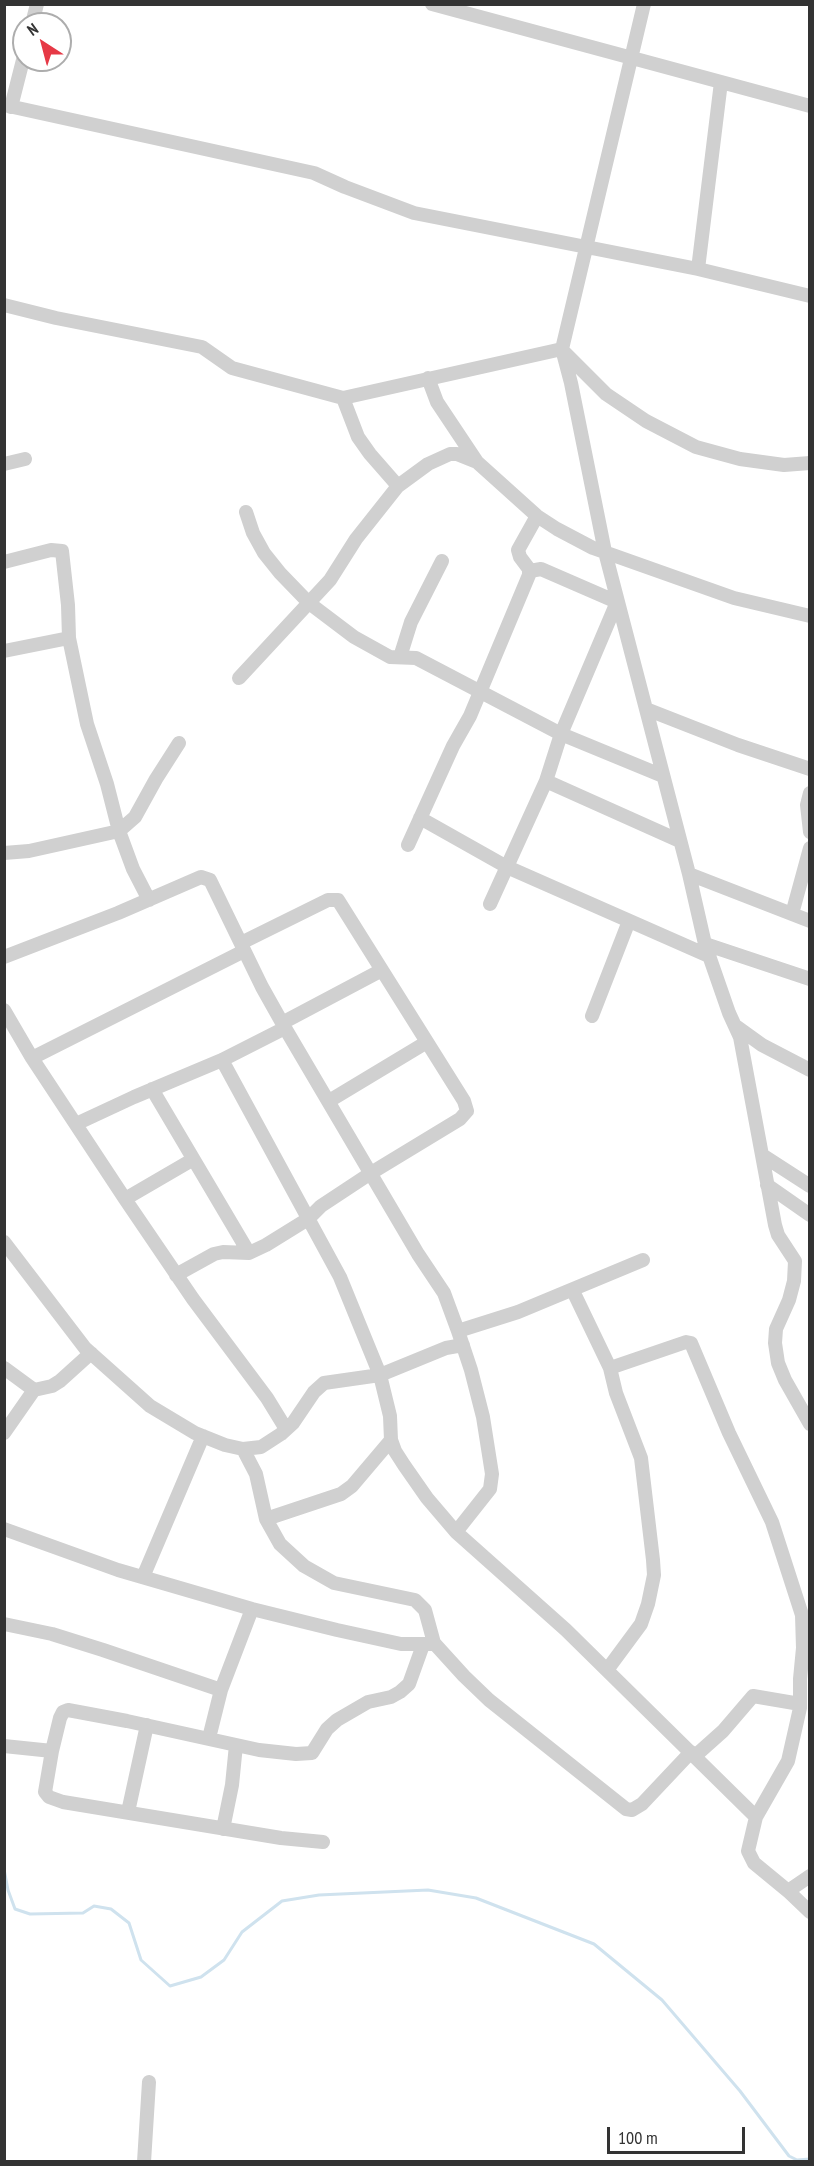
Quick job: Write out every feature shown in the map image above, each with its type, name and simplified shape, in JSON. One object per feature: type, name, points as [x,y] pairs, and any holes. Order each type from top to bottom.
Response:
[{"type":"street","points":[[644,4],[562,349],[571,383],[604,552],[707,950],[744,1051],[778,1235],[795,1261],[796,1269],[789,1300],[776,1329],[775,1343],[778,1364],[810,1424]]},
{"type":"street","points":[[441,6],[810,105]]},
{"type":"street","points":[[19,72],[8,106],[314,173],[414,213],[698,269],[810,296]]},
{"type":"street","points":[[698,269],[721,82]]},
{"type":"street","points":[[4,305],[56,318],[202,347],[232,368],[343,398],[562,349]]},
{"type":"street","points":[[562,349],[606,394],[646,421],[696,447],[740,459],[784,465],[810,463]]},
{"type":"street","points":[[428,378],[445,416],[477,462],[537,516],[557,529],[604,552],[734,598],[810,616]]},
{"type":"street","points":[[343,398],[358,437],[398,486]]},
{"type":"street","points":[[239,678],[330,580],[356,539],[398,486],[428,464],[450,454],[457,454],[477,462]]},
{"type":"street","points":[[4,464],[25,459]]},
{"type":"street","points":[[246,512],[253,533],[264,553],[309,603],[379,652],[390,657],[416,658],[561,734],[663,776]]},
{"type":"street","points":[[530,571],[518,550],[537,516]]},
{"type":"street","points":[[4,561],[51,550],[62,551],[69,638],[87,724],[107,784],[119,831],[133,869],[149,900]]},
{"type":"street","points":[[400,657],[411,622],[441,561]]},
{"type":"street","points":[[530,571],[541,569],[617,602]]},
{"type":"street","points":[[408,845],[479,692],[530,571]]},
{"type":"street","points":[[490,904],[546,781],[561,734],[617,602]]},
{"type":"street","points":[[4,651],[69,638]]},
{"type":"street","points":[[646,709],[738,745],[810,769]]},
{"type":"street","points":[[4,853],[39,849],[119,831],[135,817],[156,778],[179,743]]},
{"type":"street","points":[[546,781],[680,841]]},
{"type":"street","points":[[810,793],[807,805],[810,832]]},
{"type":"street","points":[[420,818],[507,867],[629,921],[707,950],[810,980]]},
{"type":"street","points":[[792,914],[810,848]]},
{"type":"street","points":[[689,874],[810,921]]},
{"type":"street","points":[[4,957],[201,877],[206,878],[212,884],[283,1026],[418,1254],[444,1293],[463,1344],[483,1417],[492,1474],[490,1489],[456,1532]]},
{"type":"street","points":[[32,1058],[328,900],[335,899],[340,902],[464,1101],[467,1112],[460,1119],[321,1206],[308,1219],[266,1245],[249,1253],[214,1254],[176,1275]]},
{"type":"street","points":[[592,1016],[629,921]]},
{"type":"street","points":[[76,1124],[222,1060],[382,970]]},
{"type":"street","points":[[4,1010],[32,1058],[176,1275],[267,1398],[286,1429]]},
{"type":"street","points":[[736,1026],[762,1045],[810,1070]]},
{"type":"street","points":[[329,1101],[427,1042]]},
{"type":"street","points":[[222,1060],[340,1277],[380,1375],[390,1416],[391,1440],[395,1451],[427,1498],[456,1532],[532,1599],[607,1670],[756,1817]]},
{"type":"street","points":[[152,1089],[249,1253]]},
{"type":"street","points":[[762,1155],[810,1186]]},
{"type":"street","points":[[125,1199],[192,1160]]},
{"type":"street","points":[[767,1185],[810,1215]]},
{"type":"street","points":[[4,1242],[77,1338],[150,1406],[202,1436],[243,1449],[261,1447],[286,1429],[314,1392],[324,1383],[380,1375],[446,1348],[463,1344]]},
{"type":"street","points":[[458,1331],[518,1312],[644,1260]]},
{"type":"street","points":[[573,1291],[610,1368],[616,1393],[641,1458],[654,1575],[641,1624],[607,1670]]},
{"type":"street","points":[[610,1368],[617,1368],[686,1342],[693,1344],[729,1433],[772,1522],[806,1614],[803,1648],[803,1703],[797,1728],[788,1761],[756,1817],[749,1845],[750,1858],[810,1912]]},
{"type":"street","points":[[4,1433],[34,1390],[60,1382],[91,1353]]},
{"type":"street","points":[[4,1368],[34,1390]]},
{"type":"street","points":[[143,1577],[202,1436]]},
{"type":"street","points":[[266,1519],[341,1494],[352,1486],[391,1440]]},
{"type":"street","points":[[243,1449],[256,1474],[266,1519],[280,1544],[304,1566],[334,1583],[415,1600],[425,1610],[429,1644],[409,1684],[392,1697],[368,1702],[336,1720],[327,1729],[312,1753],[296,1754],[236,1745],[68,1710],[63,1712],[60,1718],[45,1790],[49,1797],[91,1808],[128,1812],[280,1838],[323,1842]]},
{"type":"street","points":[[4,1529],[118,1570],[252,1609],[401,1644],[429,1644],[489,1700],[629,1810],[642,1804],[693,1754],[723,1731],[753,1696],[803,1703]]},
{"type":"street","points":[[209,1738],[221,1690],[252,1609]]},
{"type":"street","points":[[4,1624],[83,1643],[221,1690]]},
{"type":"street","points":[[128,1812],[147,1725]]},
{"type":"street","points":[[223,1829],[232,1785],[236,1745]]},
{"type":"street","points":[[4,1746],[52,1751]]},
{"type":"street","points":[[788,1891],[810,1876]]},
{"type":"street","points":[[144,2162],[149,2082]]},
{"type":"waterway","points":[[4,1851],[4,1865]]},
{"type":"waterway","points":[[4,1869],[15,1909],[30,1914],[83,1913],[94,1906],[111,1909],[129,1923],[141,1960],[170,1986],[201,1977],[224,1960],[242,1932],[282,1901],[319,1895],[428,1890],[476,1898],[594,1944],[662,2000],[740,2091],[789,2156],[797,2160],[810,2159]]}]
